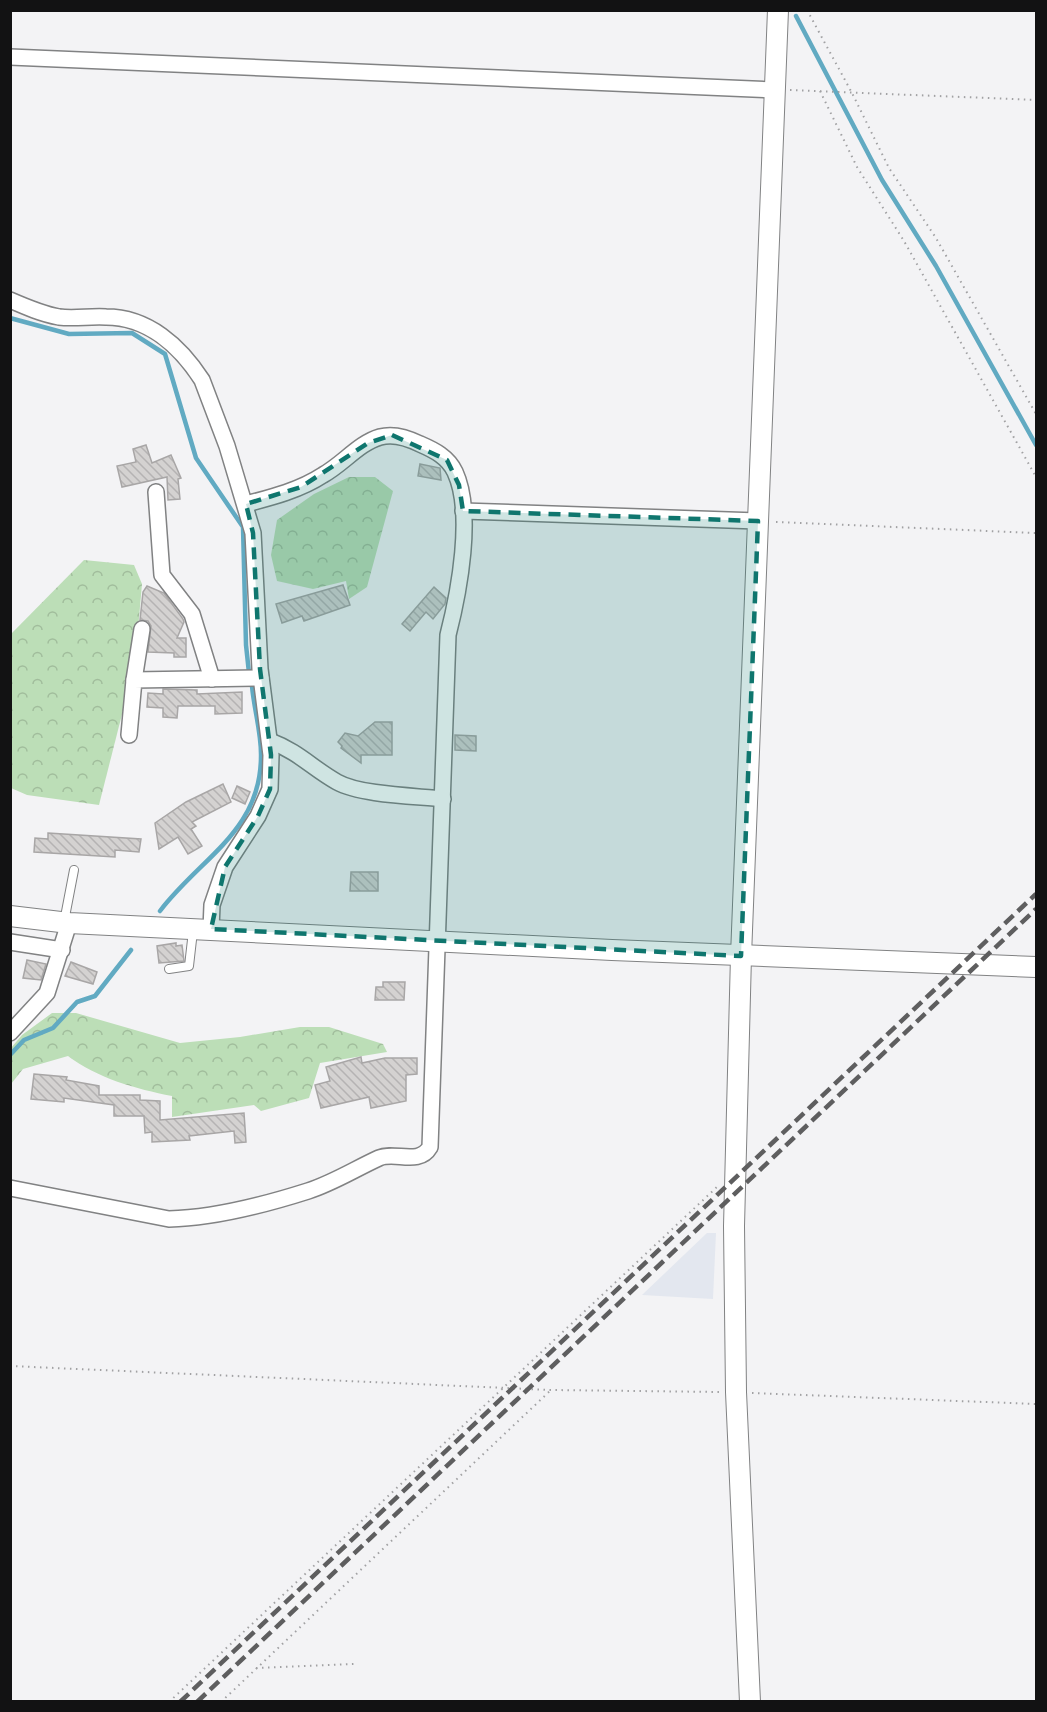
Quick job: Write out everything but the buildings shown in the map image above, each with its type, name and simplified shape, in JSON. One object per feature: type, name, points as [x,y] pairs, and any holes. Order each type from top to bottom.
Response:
[{"type":"street","points":[[750,1701],[736,1392],[734,1226],[741,956],[778,10]]},
{"type":"street","points":[[10,57],[775,90]]},
{"type":"street","points":[[10,300],[31,310],[59,316],[108,316],[130,320],[166,338],[190,362],[202,380],[246,504],[254,533],[261,678],[270,741],[270,789],[258,816],[225,867],[202,929]]},
{"type":"street","points":[[10,1188],[168,1219],[186,1219],[226,1212],[309,1191],[382,1157],[422,1155],[430,1147],[448,635],[460,588],[463,511],[459,485],[454,470],[447,460],[425,446],[392,435],[368,443],[324,475],[301,487],[246,504]]},
{"type":"street","points":[[156,492],[162,575],[192,614],[212,679]]},
{"type":"street","points":[[463,511],[758,521]]},
{"type":"street","points":[[129,735],[142,629]]},
{"type":"street","points":[[134,680],[261,678]]},
{"type":"street","points":[[270,741],[293,750],[339,783],[356,788],[443,799]]},
{"type":"street","points":[[10,916],[66,923],[741,956],[1036,967]]},
{"type":"street","points":[[10,1033],[47,993],[62,950],[66,923]]},
{"type":"street","points":[[10,942],[62,950]]},
{"type":"lane","points":[[66,923],[74,870]]},
{"type":"lane","points":[[169,969],[189,966],[202,929]]},
{"type":"path","points":[[807,10],[889,168],[936,238],[1036,414]]},
{"type":"path","points":[[775,90],[1036,100]]},
{"type":"path","points":[[820,92],[857,167],[904,241],[1036,477]]},
{"type":"path","points":[[758,521],[1036,533]]},
{"type":"path","points":[[169,1701],[724,1179]]},
{"type":"path","points":[[10,1366],[551,1390],[736,1392],[1036,1404]]},
{"type":"path","points":[[221,1701],[551,1390]]},
{"type":"path","points":[[256,1668],[354,1664]]},
{"type":"highlighted area","points":[[392,435],[447,460],[459,485],[463,511],[758,521],[741,956],[211,929],[225,867],[258,816],[270,789],[271,755],[260,669],[253,533],[246,504],[301,487],[368,443]]},
{"type":"shaded area","points":[[707,1233],[716,1233],[713,1299],[642,1295]]},
{"type":"green space","points":[[349,477],[375,477],[393,491],[367,587],[349,599],[346,581],[313,589],[277,581],[271,555],[277,520],[314,494]]},
{"type":"green space","points":[[84,560],[134,565],[142,584],[135,663],[99,805],[27,795],[11,788],[10,635]]},
{"type":"green space","points":[[52,1013],[76,1013],[180,1043],[240,1037],[300,1027],[329,1027],[383,1044],[387,1052],[320,1063],[309,1098],[261,1111],[254,1105],[172,1117],[172,1096],[117,1082],[91,1071],[68,1056],[23,1069],[11,1084],[11,1048],[22,1035]]},
{"type":"waterway","points":[[796,16],[882,180],[936,266],[1036,445]]},
{"type":"waterway","points":[[10,318],[69,334],[132,333],[165,354],[196,458],[243,527],[246,645],[249,673]]},
{"type":"waterway","points":[[160,911],[226,841],[240,823],[251,803],[259,781],[261,754],[252,686]]},
{"type":"waterway","points":[[10,1055],[24,1040],[53,1028],[77,1002],[95,996],[131,950]]},
{"type":"railway","points":[[180,1702],[1036,894]]},
{"type":"railway","points":[[197,1702],[1036,909]]}]
